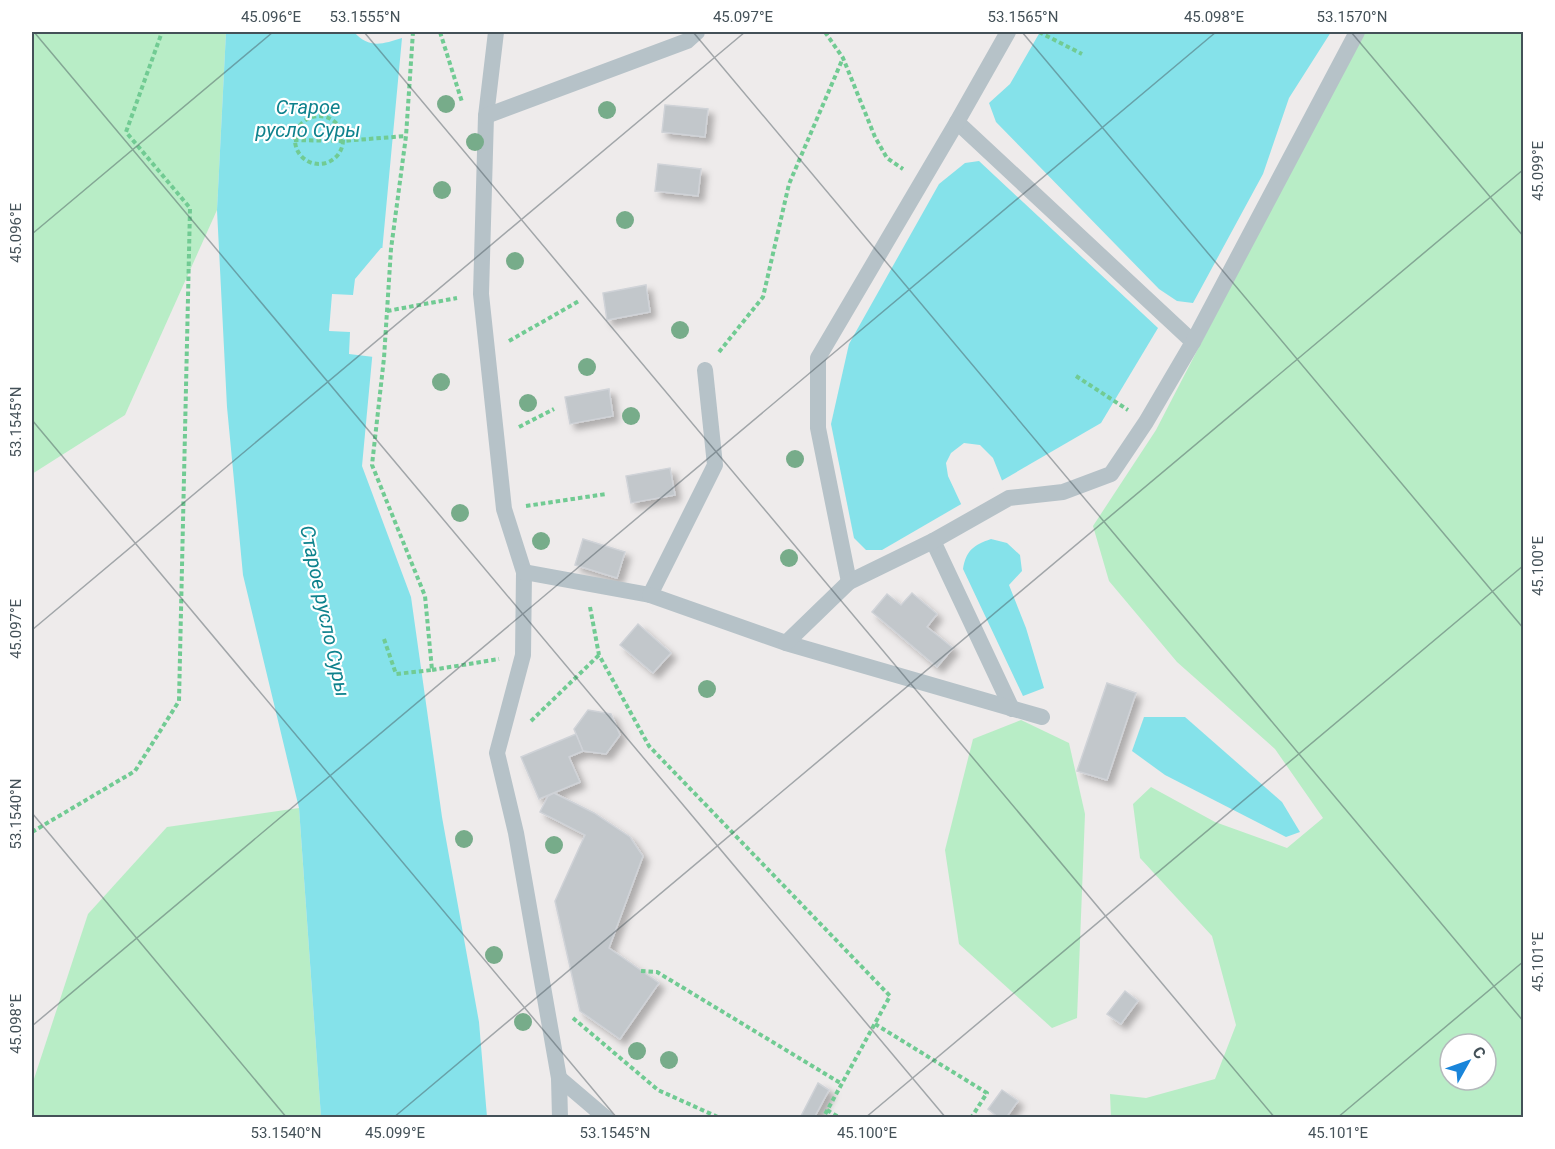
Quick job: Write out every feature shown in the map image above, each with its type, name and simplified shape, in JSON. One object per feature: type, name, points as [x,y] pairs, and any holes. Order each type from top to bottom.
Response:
[{"type":"lane","points":[[496,32],[486,116],[481,294],[504,509],[524,572],[523,655],[497,753],[516,833],[559,1078],[560,1118]]},
{"type":"lane","points":[[486,116],[687,41],[697,32]]},
{"type":"lane","points":[[849,582],[818,429],[818,358],[1008,32]]},
{"type":"lane","points":[[786,643],[849,582],[933,541],[1009,498],[1063,492],[1111,474],[1146,422],[1193,342],[1357,32]]},
{"type":"lane","points":[[957,122],[1193,342]]},
{"type":"lane","points":[[650,595],[715,465],[705,370]]},
{"type":"lane","points":[[933,541],[1012,709]]},
{"type":"lane","points":[[524,572],[650,595],[786,643],[1042,717]]},
{"type":"lane","points":[[559,1078],[606,1118]]},
{"type":"path","points":[[32,832],[135,771],[179,701],[190,208],[126,132],[162,32]]},
{"type":"path","points":[[413,32],[406,136],[391,249],[372,465],[425,597],[432,670]]},
{"type":"path","points":[[440,32],[465,112],[486,116]]},
{"type":"path","points":[[825,32],[843,58],[875,136],[887,158],[903,170]]},
{"type":"path","points":[[1040,32],[1082,54]]},
{"type":"path","points":[[705,370],[763,297],[789,184],[843,58]]},
{"type":"path","points":[[319,115],[336,123],[344,141],[336,158],[318,165],[301,158],[294,140],[301,122],[319,115]]},
{"type":"path","points":[[294,140],[344,141],[406,136]]},
{"type":"path","points":[[387,311],[481,294]]},
{"type":"path","points":[[488,353],[579,301]]},
{"type":"path","points":[[1076,376],[1146,422]]},
{"type":"path","points":[[496,439],[554,409]]},
{"type":"path","points":[[504,509],[606,494]]},
{"type":"path","points":[[586,582],[599,655],[649,746],[890,996],[823,1118]]},
{"type":"path","points":[[384,639],[396,674],[523,655]]},
{"type":"path","points":[[497,753],[599,655]]},
{"type":"path","points":[[641,971],[657,972],[842,1084]]},
{"type":"path","points":[[544,994],[658,1090],[720,1118]]},
{"type":"path","points":[[874,1024],[987,1093],[971,1118]]},
{"type":"path","points":[[827,1110],[840,1118]]},
{"type":"green space","points":[[32,32],[226,32],[217,210],[125,415],[32,474]]},
{"type":"green space","points":[[1362,32],[1523,32],[1523,1117],[1111,1117],[1110,1094],[1146,1098],[1215,1079],[1236,1025],[1212,936],[1140,858],[1133,804],[1151,787],[1215,822],[1287,848],[1323,818],[1275,749],[1177,662],[1109,581],[1093,526],[1156,430]]},
{"type":"green space","points":[[1021,720],[1069,743],[1085,814],[1077,1018],[1052,1028],[959,944],[945,850],[973,739]]},
{"type":"green space","points":[[299,808],[321,1117],[32,1118],[32,1085],[88,914],[167,827]]},
{"type":"water","name":"Старое русло Суры","points":[[226,32],[354,32],[365,41],[376,44],[402,38],[362,466],[411,597],[442,817],[479,1022],[487,1117],[321,1117],[299,808],[243,575],[227,407],[217,210]]},
{"type":"water","points":[[1040,32],[1331,32],[1289,98],[1263,174],[1193,303],[1177,301],[1159,289],[996,122],[989,103],[1010,84]]},
{"type":"water","points":[[979,161],[1158,328],[1101,423],[882,550],[866,550],[854,538],[831,424],[849,344],[939,184],[965,163]]},
{"type":"water","points":[[991,539],[1007,543],[1020,555],[1022,571],[1009,585],[1026,628],[1044,688],[1023,696],[963,569],[968,553],[979,544]]},
{"type":"water","points":[[1144,717],[1185,717],[1282,802],[1300,832],[1286,837],[1165,775],[1132,751]]},
{"type":"pier","points":[[381,248],[384,248],[374,357],[349,354],[350,332],[329,331],[332,294],[353,295],[355,279]]},
{"type":"pier","points":[[964,443],[980,445],[993,458],[1003,483],[962,506],[948,476],[946,463],[951,453]]},
{"type":"building","points":[[665,105],[708,109],[705,137],[662,132]]},
{"type":"building","points":[[658,164],[701,169],[698,196],[655,191]]},
{"type":"building","points":[[646,285],[650,312],[607,320],[603,293]]},
{"type":"building","points":[[609,389],[613,416],[570,424],[565,397]]},
{"type":"building","points":[[670,468],[675,495],[631,503],[626,476]]},
{"type":"building","points":[[583,539],[625,552],[617,578],[575,565]]},
{"type":"building","points":[[912,593],[937,614],[927,627],[953,648],[937,667],[872,612],[887,594],[901,605]]},
{"type":"building","points":[[638,624],[671,653],[653,673],[620,645]]},
{"type":"building","points":[[1107,683],[1136,693],[1107,780],[1077,771]]},
{"type":"building","points":[[588,710],[611,714],[620,735],[606,754],[583,751],[574,729]]},
{"type":"building","points":[[576,734],[583,751],[569,757],[580,782],[539,799],[521,757]]},
{"type":"building","points":[[554,793],[594,813],[630,837],[643,856],[609,948],[659,983],[620,1039],[580,1011],[555,901],[585,835],[540,812],[548,796]]},
{"type":"building","points":[[1125,991],[1138,1001],[1121,1024],[1107,1014]]},
{"type":"building","points":[[818,1083],[829,1090],[814,1118],[800,1118]]},
{"type":"building","points":[[1002,1090],[1018,1101],[1006,1118],[999,1118],[988,1109]]}]
